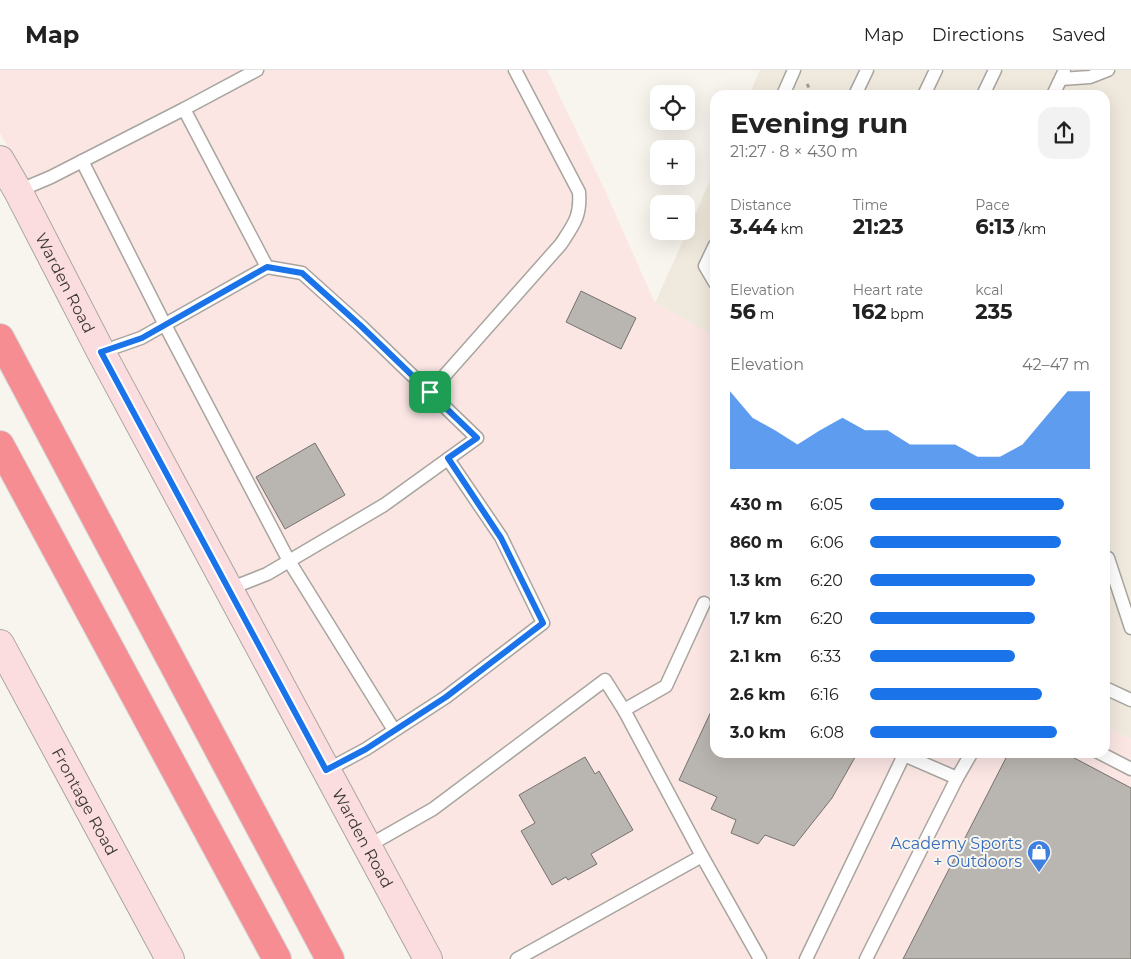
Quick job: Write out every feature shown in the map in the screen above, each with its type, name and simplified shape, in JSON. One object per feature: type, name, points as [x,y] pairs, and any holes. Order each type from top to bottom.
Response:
[{"type":"highway","points":[[0,338],[330,959]]},
{"type":"highway","points":[[0,445],[277,959]]},
{"type":"main road","name":"Warden Road","points":[[0,160],[101,352],[428,959]]},
{"type":"main road","name":"Frontage Road","points":[[0,644],[170,959]]},
{"type":"lane","points":[[18,191],[51,177],[257,70]]},
{"type":"lane","points":[[430,392],[561,244],[576,220],[580,205],[579,192],[515,70]]},
{"type":"lane","points":[[785,90],[794,70]]},
{"type":"lane","points":[[857,90],[867,70]]},
{"type":"lane","points":[[926,90],[936,70]]},
{"type":"lane","points":[[985,90],[995,70]]},
{"type":"lane","points":[[1055,90],[1063,74],[1090,77],[1108,70]]},
{"type":"lane","points":[[184,109],[267,267]]},
{"type":"lane","points":[[82,161],[165,325],[289,561],[394,730]]},
{"type":"lane","points":[[710,256],[705,266],[710,274]]},
{"type":"lane","points":[[101,352],[142,338],[267,267],[302,273],[361,326],[477,438],[384,505],[267,574],[229,589]]},
{"type":"lane","points":[[326,770],[366,749],[446,697],[543,623],[501,538],[448,458]]},
{"type":"lane","points":[[1110,564],[1131,628]]},
{"type":"lane","points":[[624,710],[666,686],[704,603]]},
{"type":"lane","points":[[368,846],[433,809],[605,680],[624,710],[702,856],[760,959]]},
{"type":"lane","points":[[1110,690],[1131,700]]},
{"type":"lane","points":[[806,959],[903,758]]},
{"type":"lane","points":[[914,758],[957,778]]},
{"type":"lane","points":[[866,959],[969,758]]},
{"type":"lane","points":[[1110,758],[1131,768]]},
{"type":"lane","points":[[517,959],[702,856]]},
{"type":"shaded area","points":[[0,70],[547,70],[604,188],[655,303],[710,333],[710,758],[1110,758],[1110,728],[1131,739],[1131,959],[443,959],[0,133]]},
{"type":"shaded area","points":[[760,70],[1131,70],[1131,739],[1110,728],[1110,90],[751,90]]},
{"type":"shaded area","points":[[710,181],[710,333],[655,303],[683,240],[695,240],[695,214]]},
{"type":"building","points":[[581,291],[636,318],[621,349],[566,322]]},
{"type":"building","points":[[315,443],[345,495],[285,529],[256,477]]},
{"type":"building","points":[[710,714],[710,758],[855,758],[832,798],[794,846],[765,835],[758,844],[731,833],[736,820],[711,809],[717,797],[679,780]]},
{"type":"building","points":[[585,757],[595,774],[599,771],[633,830],[591,854],[597,864],[568,880],[566,877],[552,885],[521,831],[535,823],[519,795]]},
{"type":"building","name":"Academy Sports + Outdoors","points":[[1006,758],[1074,758],[1131,788],[1131,959],[903,959]]},
{"type":"place","name":"Academy Sports + Outdoors","points":[[1039,873]]},
{"type":"route","points":[[267,267],[302,273],[430,392],[477,438],[448,458],[501,538],[543,623],[446,697],[366,749],[326,770],[101,352],[142,338],[267,267]]}]
